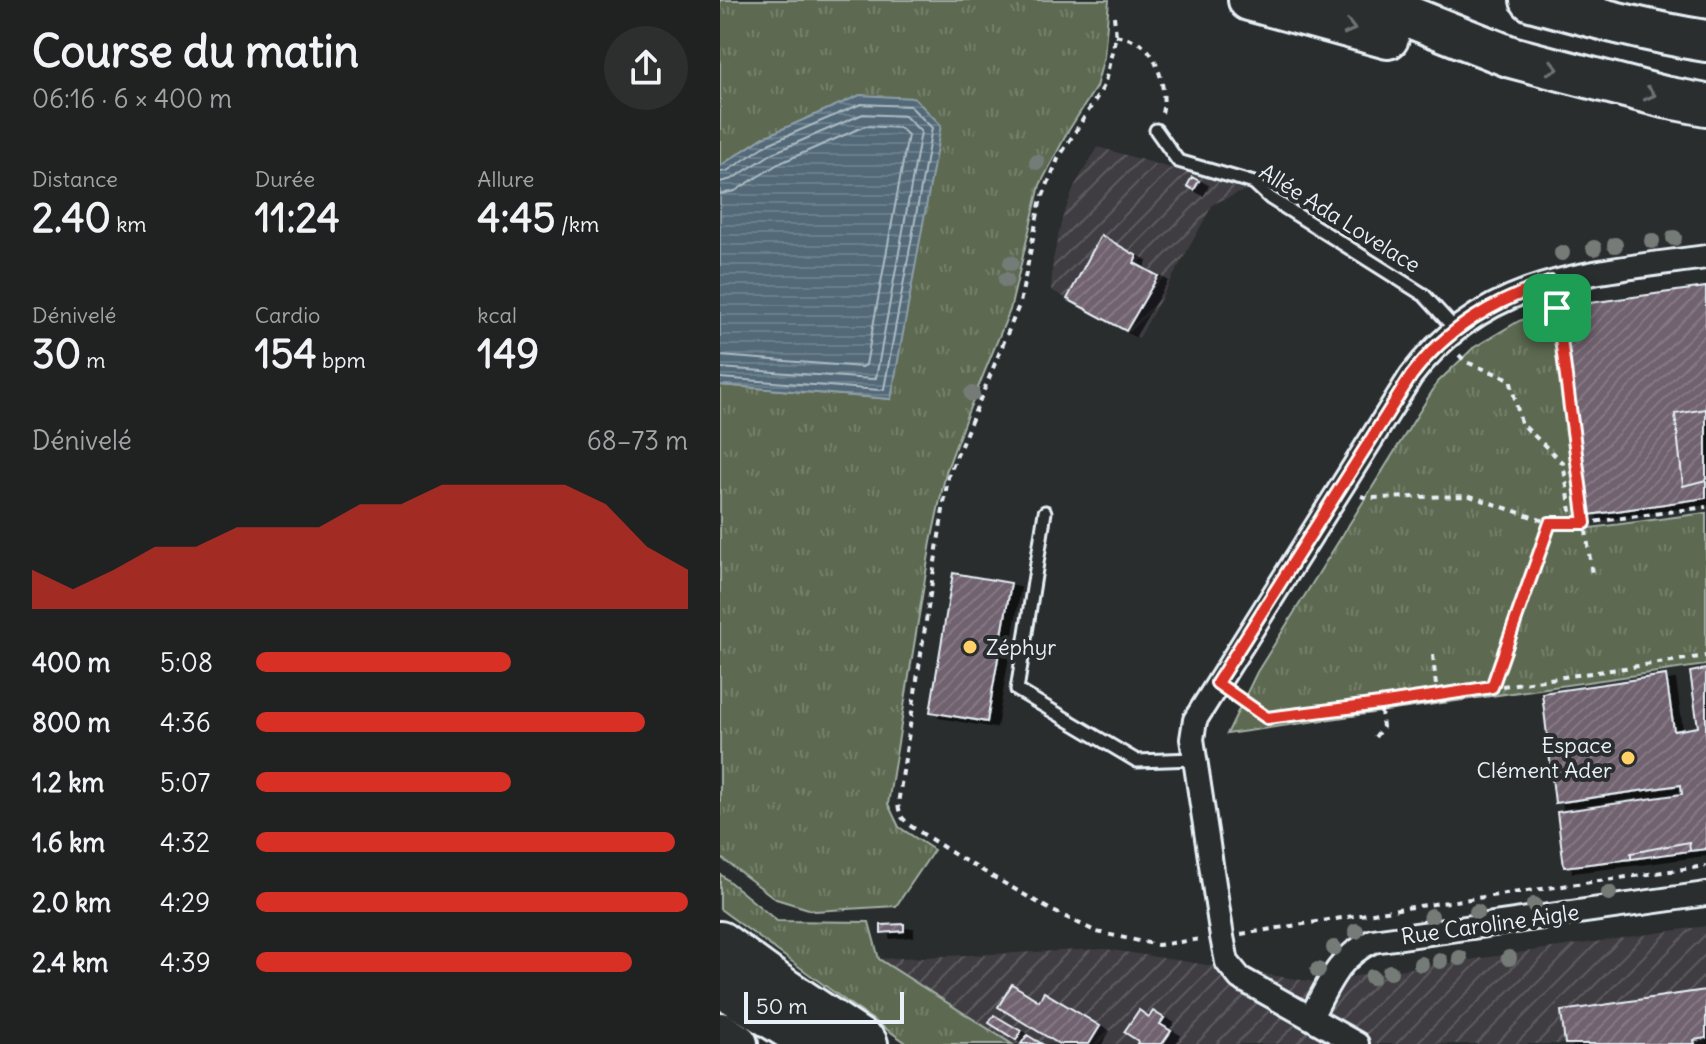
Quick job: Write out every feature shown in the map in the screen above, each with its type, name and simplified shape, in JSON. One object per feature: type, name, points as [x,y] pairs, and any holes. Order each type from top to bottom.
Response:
[{"type":"highway","points":[[1249,0],[1397,40],[1511,57],[1706,105]]},
{"type":"highway","points":[[1351,0],[1407,16],[1511,57]]},
{"type":"highway","points":[[1531,0],[1671,36],[1706,41]]},
{"type":"highway","points":[[724,955],[814,1044]]},
{"type":"highway","points":[[724,955],[786,990],[867,1044]]},
{"type":"highway","points":[[720,1033],[737,1044]]},
{"type":"street","points":[[1357,1044],[1240,978],[1227,962],[1192,739],[1195,720],[1411,376],[1426,356],[1449,335],[1504,300],[1551,282],[1583,274],[1706,257]]},
{"type":"street","name":"Rue Caroline Aigle","points":[[1311,1017],[1347,957],[1373,941],[1706,894]]},
{"type":"lane","name":"Allée Ada Lovelace","points":[[1156,130],[1178,161],[1254,183],[1270,198],[1424,295],[1449,335]]},
{"type":"lane","points":[[1045,512],[1017,690],[1137,761],[1195,759]]},
{"type":"path","points":[[1114,16],[1116,35],[1104,86],[1058,159],[1040,203],[1020,303],[948,477],[898,804],[900,815],[909,825],[957,856],[1049,909],[1097,932],[1158,945],[1706,866]]},
{"type":"path","points":[[1116,35],[1146,47],[1156,65],[1165,97],[1156,130]]},
{"type":"path","points":[[1551,282],[1592,575]]},
{"type":"path","points":[[1449,335],[1466,362],[1510,379],[1521,423],[1563,463],[1573,523]]},
{"type":"path","points":[[1339,491],[1367,498],[1470,496],[1550,523],[1585,523],[1706,507]]},
{"type":"path","points":[[1492,687],[1550,523]]},
{"type":"path","points":[[1433,655],[1437,696]]},
{"type":"path","points":[[1217,683],[1267,718],[1706,656]]},
{"type":"path","points":[[1375,737],[1383,727],[1380,704]]},
{"type":"shaded area","points":[[1098,147],[1246,190],[1213,204],[1139,338],[1051,290],[1053,260],[1062,219],[1075,185]]},
{"type":"shaded area","points":[[1706,926],[1706,1044],[1012,1044],[878,959],[1106,949],[1314,982]]},
{"type":"green space","points":[[720,0],[1109,0],[1104,57],[1096,87],[1040,185],[1010,310],[946,472],[931,542],[888,804],[899,827],[934,850],[896,906],[815,911],[776,899],[720,857],[720,385],[891,399],[764,137],[720,166]]},
{"type":"green space","points":[[1555,309],[1583,529],[1706,513],[1706,665],[1227,734],[1257,672],[1438,382],[1473,348],[1519,321]]},
{"type":"green space","points":[[720,874],[777,921],[869,922],[879,959],[1012,1044],[908,1044],[720,909]]},
{"type":"water","points":[[860,95],[914,98],[941,125],[891,399],[720,385],[720,166],[764,137]]},
{"type":"building","points":[[1192,177],[1199,181],[1194,190],[1187,186]]},
{"type":"building","points":[[1101,235],[1137,256],[1134,263],[1158,276],[1126,331],[1067,299]]},
{"type":"building","points":[[1706,287],[1706,498],[1589,515],[1560,307]]},
{"type":"building","points":[[1706,409],[1706,480],[1683,486],[1675,414]]},
{"type":"building","name":"Zéphyr","points":[[953,573],[1011,583],[987,722],[930,712]]},
{"type":"building","name":"Espace Clément Ader","points":[[1706,669],[1706,849],[1690,851],[1689,842],[1631,853],[1631,859],[1564,867],[1557,812],[1682,794],[1681,785],[1555,803],[1542,693],[1666,675],[1674,731],[1698,727],[1690,672]]},
{"type":"building","points":[[1689,842],[1690,851],[1631,859],[1631,853]]},
{"type":"building","points":[[904,924],[904,931],[881,933],[881,925]]},
{"type":"building","points":[[1012,984],[1039,1001],[1044,992],[1100,1026],[1089,1044],[1059,1044],[998,1007]]},
{"type":"building","points":[[1706,990],[1706,1038],[1694,1040],[1695,1044],[1565,1044],[1561,1011]]},
{"type":"building","points":[[1139,1010],[1149,1017],[1153,1011],[1164,1018],[1160,1024],[1171,1031],[1162,1044],[1137,1044],[1138,1041],[1124,1032]]},
{"type":"building","points":[[994,1015],[1021,1031],[1016,1040],[989,1023]]},
{"type":"building","points":[[1027,1035],[1042,1044],[1021,1044]]},
{"type":"place","name":"Zéphyr","points":[[970,647]]},
{"type":"place","name":"Espace Clément Ader","points":[[1628,758]]},
{"type":"route","points":[[1551,282],[1557,308],[1585,523],[1550,523],[1492,687],[1267,718],[1217,683],[1426,356],[1478,314],[1522,292],[1551,282]]}]
